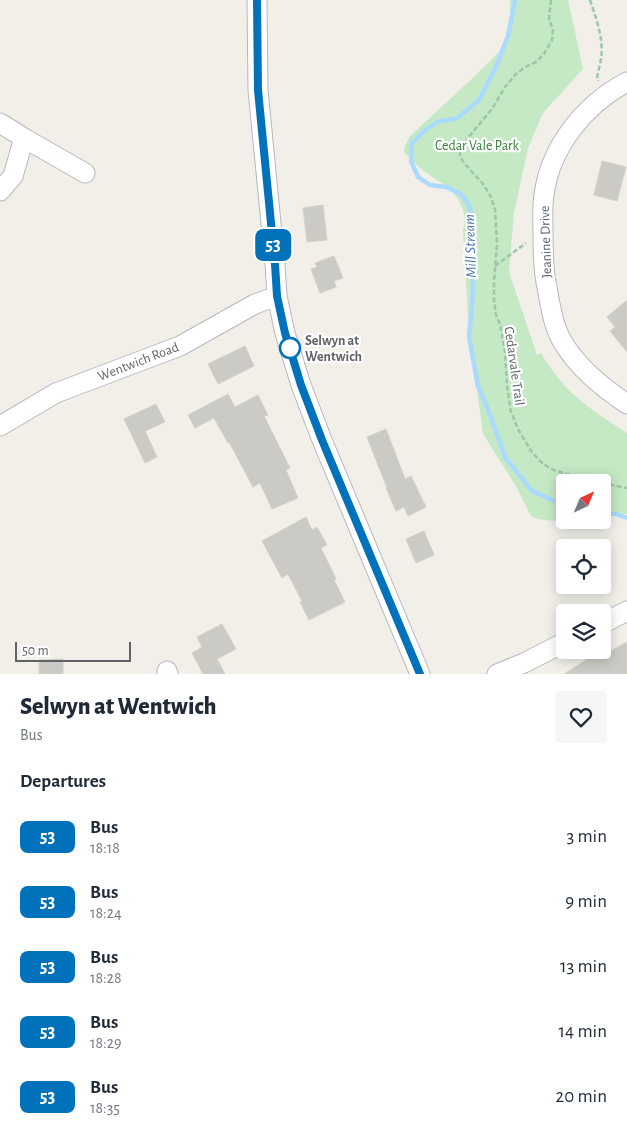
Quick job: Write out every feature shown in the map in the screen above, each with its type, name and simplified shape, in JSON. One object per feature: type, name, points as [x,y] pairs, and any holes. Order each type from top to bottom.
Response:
[{"type":"street","points":[[257,0],[258,90],[277,296],[285,333],[322,440],[420,674]]},
{"type":"street","name":"Jeanine Drive","points":[[627,82],[602,98],[567,134],[556,153],[549,172],[544,195],[544,271],[552,314],[561,339],[573,359],[591,377],[627,404]]},
{"type":"street","points":[[0,123],[85,173]]},
{"type":"street","points":[[0,191],[13,176],[24,138]]},
{"type":"street","name":"Wentwich Road","points":[[0,426],[56,393],[180,346],[255,304],[277,296]]},
{"type":"street","points":[[611,619],[627,611]]},
{"type":"street","points":[[497,674],[526,669],[556,648]]},
{"type":"path","name":"Cedarvale Trail","points":[[551,0],[549,18],[553,31],[552,40],[544,54],[536,62],[516,74],[505,87],[492,109],[460,150],[460,156],[483,184],[491,197],[495,210],[497,244],[494,300],[505,352],[511,412],[518,429],[531,451],[543,464],[567,474]]},
{"type":"path","points":[[590,0],[601,39],[602,58],[597,78],[602,98]]},
{"type":"path","points":[[495,266],[528,241],[544,237]]},
{"type":"path","points":[[611,485],[627,488]]},
{"type":"green space","name":"Cedar Vale Park","points":[[510,0],[568,0],[583,69],[543,113],[528,148],[514,213],[509,272],[537,355],[541,353],[559,379],[579,399],[627,433],[627,514],[611,513],[611,474],[556,474],[556,520],[533,517],[530,514],[516,486],[483,434],[468,334],[463,210],[452,191],[419,167],[404,152],[410,136],[499,52],[507,36]]},
{"type":"building","points":[[602,161],[626,167],[617,201],[594,195]]},
{"type":"building","points":[[323,205],[327,240],[307,242],[303,208]]},
{"type":"building","points":[[334,256],[343,278],[334,281],[336,287],[320,293],[311,269],[317,267],[315,263]]},
{"type":"building","points":[[627,300],[627,352],[610,331],[615,327],[607,317]]},
{"type":"building","points":[[245,346],[254,366],[218,384],[208,364]]},
{"type":"building","points":[[228,394],[235,407],[258,395],[268,415],[264,416],[290,468],[286,470],[298,498],[272,509],[260,483],[253,487],[214,418],[195,428],[188,415]]},
{"type":"building","points":[[156,404],[165,422],[145,431],[157,457],[145,463],[124,419]]},
{"type":"building","points":[[386,429],[405,479],[411,476],[426,507],[408,516],[404,507],[396,511],[367,437]]},
{"type":"building","points":[[306,517],[312,530],[317,527],[327,545],[321,548],[345,602],[309,620],[300,602],[302,601],[288,574],[282,578],[262,541]]},
{"type":"building","points":[[424,531],[434,555],[416,563],[406,539]]},
{"type":"building","points":[[222,624],[236,649],[217,659],[225,674],[203,674],[192,653],[202,647],[197,637]]},
{"type":"building","points":[[627,642],[627,674],[564,674],[588,659],[611,659],[611,651]]},
{"type":"building","points":[[63,659],[63,674],[39,674],[39,660]]},
{"type":"waterway","name":"Mill Stream","points":[[515,0],[508,36],[495,69],[479,100],[457,118],[437,122],[424,131],[412,143],[411,161],[418,177],[430,185],[446,187],[461,194],[469,205],[473,226],[473,291],[469,337],[478,386],[505,457],[532,491],[556,502]]},
{"type":"waterway","name":"Mill Stream","points":[[611,514],[627,518]]},
{"type":"bus line","name":"53","points":[[257,0],[258,90],[277,296],[285,333],[301,385],[322,440],[420,674]]},
{"type":"place","name":"Selwyn at Wentwich","points":[[290,348]]}]
